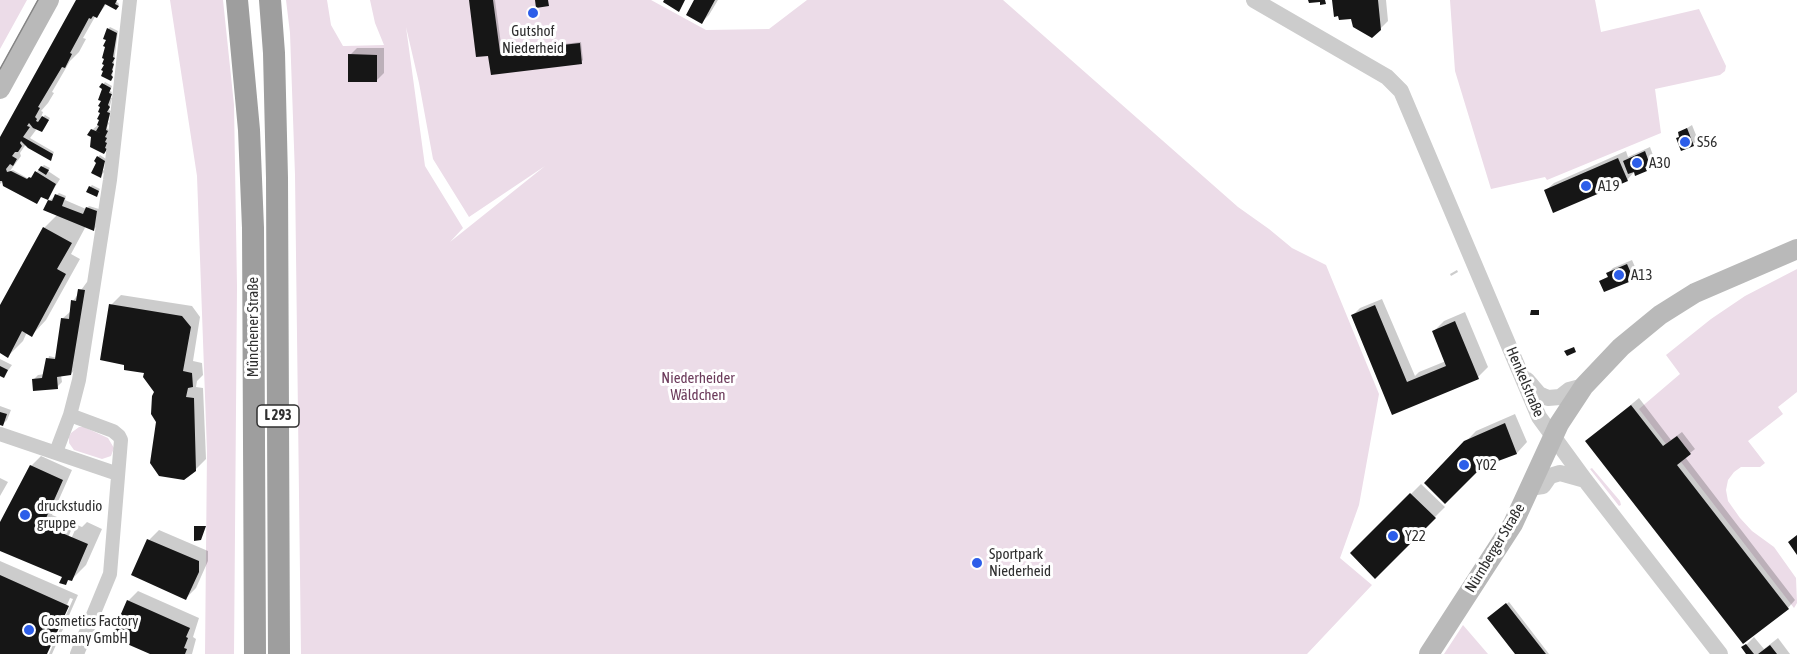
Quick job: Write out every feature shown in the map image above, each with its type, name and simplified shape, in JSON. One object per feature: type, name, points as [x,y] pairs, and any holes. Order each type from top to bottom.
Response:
[{"type":"highway","name":"Münchener Straße","points":[[237,0],[249,130],[253,228],[255,654]]},
{"type":"highway","name":"Münchener Straße","points":[[270,0],[274,53],[277,178],[279,654]]},
{"type":"highway","points":[[277,303],[290,364],[293,654]]},
{"type":"highway","points":[[242,654],[243,563],[254,524]]},
{"type":"main road","points":[[0,89],[49,0]]},
{"type":"main road","name":"Nürnberger Straße","points":[[1429,654],[1513,524],[1552,437],[1568,408],[1584,386],[1621,347],[1660,315],[1695,293],[1797,249]]},
{"type":"street","points":[[56,452],[70,415],[79,380],[110,180],[130,0]]},
{"type":"street","name":"Henkelstraße","points":[[1254,0],[1395,84],[1405,99],[1539,417],[1552,437],[1720,654]]},
{"type":"street","points":[[1522,378],[1530,382],[1539,394],[1548,399],[1560,397],[1569,390],[1584,386]]},
{"type":"street","points":[[70,415],[113,431],[119,436],[121,449],[110,574],[77,654]]},
{"type":"street","points":[[0,434],[118,474]]},
{"type":"street","points":[[1529,488],[1543,486],[1550,476],[1560,473],[1585,480]]},
{"type":"green space","points":[[0,0],[27,0],[0,49]]},
{"type":"green space","points":[[170,0],[223,0],[234,105],[237,287],[234,654],[205,654],[207,451],[197,176]]},
{"type":"green space","name":"Niederheider Wäldchen","points":[[286,0],[327,0],[331,25],[345,46],[384,45],[375,23],[370,0],[651,0],[706,30],[769,29],[807,0],[1003,0],[1238,207],[1292,248],[1326,265],[1379,394],[1359,505],[1340,558],[1372,585],[1307,654],[301,654],[295,175],[290,33]],"holes":[[[406,27],[433,159],[469,217],[545,166],[450,242],[463,228],[425,166]]]},
{"type":"green space","points":[[1450,0],[1595,0],[1601,32],[1699,9],[1726,66],[1725,71],[1720,75],[1655,89],[1661,133],[1547,180],[1545,177],[1491,189],[1455,71]]},
{"type":"green space","points":[[1797,269],[1797,392],[1778,407],[1783,414],[1748,441],[1765,463],[1760,467],[1741,467],[1728,480],[1726,490],[1728,501],[1740,518],[1752,531],[1774,547],[1796,578],[1797,603],[1794,608],[1681,462],[1691,454],[1677,436],[1666,444],[1639,409],[1680,374],[1666,355],[1711,319],[1745,296]]},
{"type":"green space","points":[[79,427],[108,438],[114,448],[111,456],[102,459],[74,450],[69,443],[69,437]]},
{"type":"green space","points":[[1592,468],[1621,505],[1619,506],[1590,469]]},
{"type":"green space","points":[[1463,625],[1488,654],[1444,654]]},
{"type":"building","points":[[76,0],[117,0],[115,4],[119,6],[116,10],[105,4],[97,18],[93,16],[89,18],[70,53],[72,54],[65,68],[62,67],[38,107],[40,108],[35,117],[36,121],[38,122],[42,116],[49,120],[42,132],[33,128],[29,123],[27,126],[30,127],[23,137],[53,154],[51,161],[28,148],[21,141],[22,146],[12,156],[17,159],[13,166],[10,164],[6,169],[7,172],[11,171],[27,179],[31,178],[35,171],[56,184],[48,200],[41,197],[37,204],[3,186],[0,181],[0,137]]},
{"type":"building","points":[[469,0],[493,0],[500,52],[580,43],[582,64],[491,75],[488,56],[476,57]]},
{"type":"building","points":[[535,0],[548,0],[549,6],[536,8]]},
{"type":"building","points":[[664,0],[685,0],[679,12],[663,2]]},
{"type":"building","points":[[694,0],[715,0],[702,24],[686,15]]},
{"type":"building","points":[[1308,0],[1325,0],[1326,4],[1309,3]]},
{"type":"building","points":[[1332,0],[1378,0],[1381,30],[1372,38],[1353,27],[1351,19],[1339,20],[1338,16],[1334,17]]},
{"type":"building","points":[[107,28],[117,33],[111,81],[101,76],[104,65],[102,58],[105,47],[103,46],[106,40],[103,39]]},
{"type":"building","points":[[348,54],[377,55],[377,82],[348,82]]},
{"type":"building","points":[[102,83],[111,88],[109,93],[112,94],[107,112],[110,113],[105,137],[107,143],[105,148],[107,149],[104,154],[90,147],[91,137],[87,135],[91,129],[103,134],[96,131],[99,126],[97,119],[100,107],[98,106],[101,101],[98,100],[102,89],[99,87]]},
{"type":"building","name":"S56","points":[[1687,128],[1694,146],[1681,151],[1676,138],[1679,137],[1678,132]]},
{"type":"building","name":"A30","points":[[1645,151],[1650,165],[1645,167],[1647,171],[1635,176],[1634,172],[1628,174],[1623,161]]},
{"type":"building","points":[[97,156],[105,161],[101,178],[91,173]]},
{"type":"building","name":"A19","points":[[1618,158],[1628,181],[1553,213],[1544,190]]},
{"type":"building","points":[[41,166],[49,170],[46,175],[38,170]]},
{"type":"building","points":[[89,186],[99,191],[97,197],[86,192]]},
{"type":"building","points":[[55,194],[65,198],[62,206],[83,214],[86,207],[97,211],[94,231],[43,210],[48,200],[52,201]]},
{"type":"building","points":[[43,227],[72,243],[57,269],[66,274],[32,337],[22,331],[8,358],[0,353],[0,305]]},
{"type":"building","name":"A13","points":[[1627,264],[1634,280],[1604,292],[1599,281],[1608,277],[1606,273]]},
{"type":"building","points":[[78,289],[85,290],[71,375],[57,377],[58,389],[33,391],[32,379],[42,378],[46,358],[55,359],[61,318],[69,319],[71,300],[76,301]]},
{"type":"building","points":[[109,304],[182,316],[191,327],[183,371],[192,373],[193,387],[188,388],[186,397],[194,398],[196,471],[184,480],[159,476],[150,463],[156,422],[151,414],[154,392],[143,377],[144,373],[124,370],[124,365],[100,360]]},
{"type":"building","points":[[1375,305],[1407,382],[1446,366],[1432,331],[1455,321],[1479,379],[1392,415],[1351,315]]},
{"type":"building","points":[[1531,310],[1539,310],[1539,315],[1530,315]]},
{"type":"building","points":[[1574,347],[1576,352],[1567,356],[1564,351]]},
{"type":"building","points":[[0,366],[8,370],[4,378],[0,376]]},
{"type":"building","points":[[1631,405],[1663,446],[1677,436],[1691,454],[1677,465],[1789,609],[1743,644],[1585,441]]},
{"type":"building","points":[[0,412],[7,414],[3,426],[0,425]]},
{"type":"building","name":"Y02","points":[[1505,423],[1517,454],[1482,467],[1445,504],[1424,483],[1464,441]]},
{"type":"building","name":"druckstudio gruppe","points":[[30,465],[63,480],[43,525],[88,544],[72,581],[68,580],[66,585],[59,583],[62,577],[0,551],[0,522]]},
{"type":"building","name":"Y22","points":[[1410,493],[1436,518],[1375,579],[1350,553]]},
{"type":"building","points":[[194,526],[206,526],[201,540],[194,541]]},
{"type":"building","points":[[1797,535],[1797,555],[1788,542]]},
{"type":"building","name":"druckstudio gruppe","points":[[147,539],[199,561],[199,572],[186,600],[131,575]]},
{"type":"building","name":"Cosmetics Factory Germany GmbH","points":[[0,575],[69,606],[47,654],[0,654]]},
{"type":"building","points":[[127,600],[190,628],[186,637],[188,638],[184,648],[187,649],[185,654],[150,654],[111,637]]},
{"type":"building","points":[[1506,603],[1546,654],[1515,654],[1487,618]]},
{"type":"building","points":[[1746,644],[1754,654],[1746,654],[1741,647]]},
{"type":"building","points":[[1770,645],[1777,654],[1758,654]]},
{"type":"tram line","points":[[0,69],[38,0]]},
{"type":"place","name":"Gutshof Niederheid","points":[[533,13]]},
{"type":"place","name":"S56","points":[[1685,142]]},
{"type":"place","name":"A30","points":[[1637,163]]},
{"type":"place","name":"A19","points":[[1586,186]]},
{"type":"place","name":"A13","points":[[1619,275]]},
{"type":"place","name":"Y02","points":[[1464,465]]},
{"type":"place","name":"druckstudio gruppe","points":[[25,515]]},
{"type":"place","name":"Y22","points":[[1393,536]]},
{"type":"place","name":"Sportpark Niederheid","points":[[977,563]]},
{"type":"place","name":"Cosmetics Factory Germany GmbH","points":[[29,630]]}]
